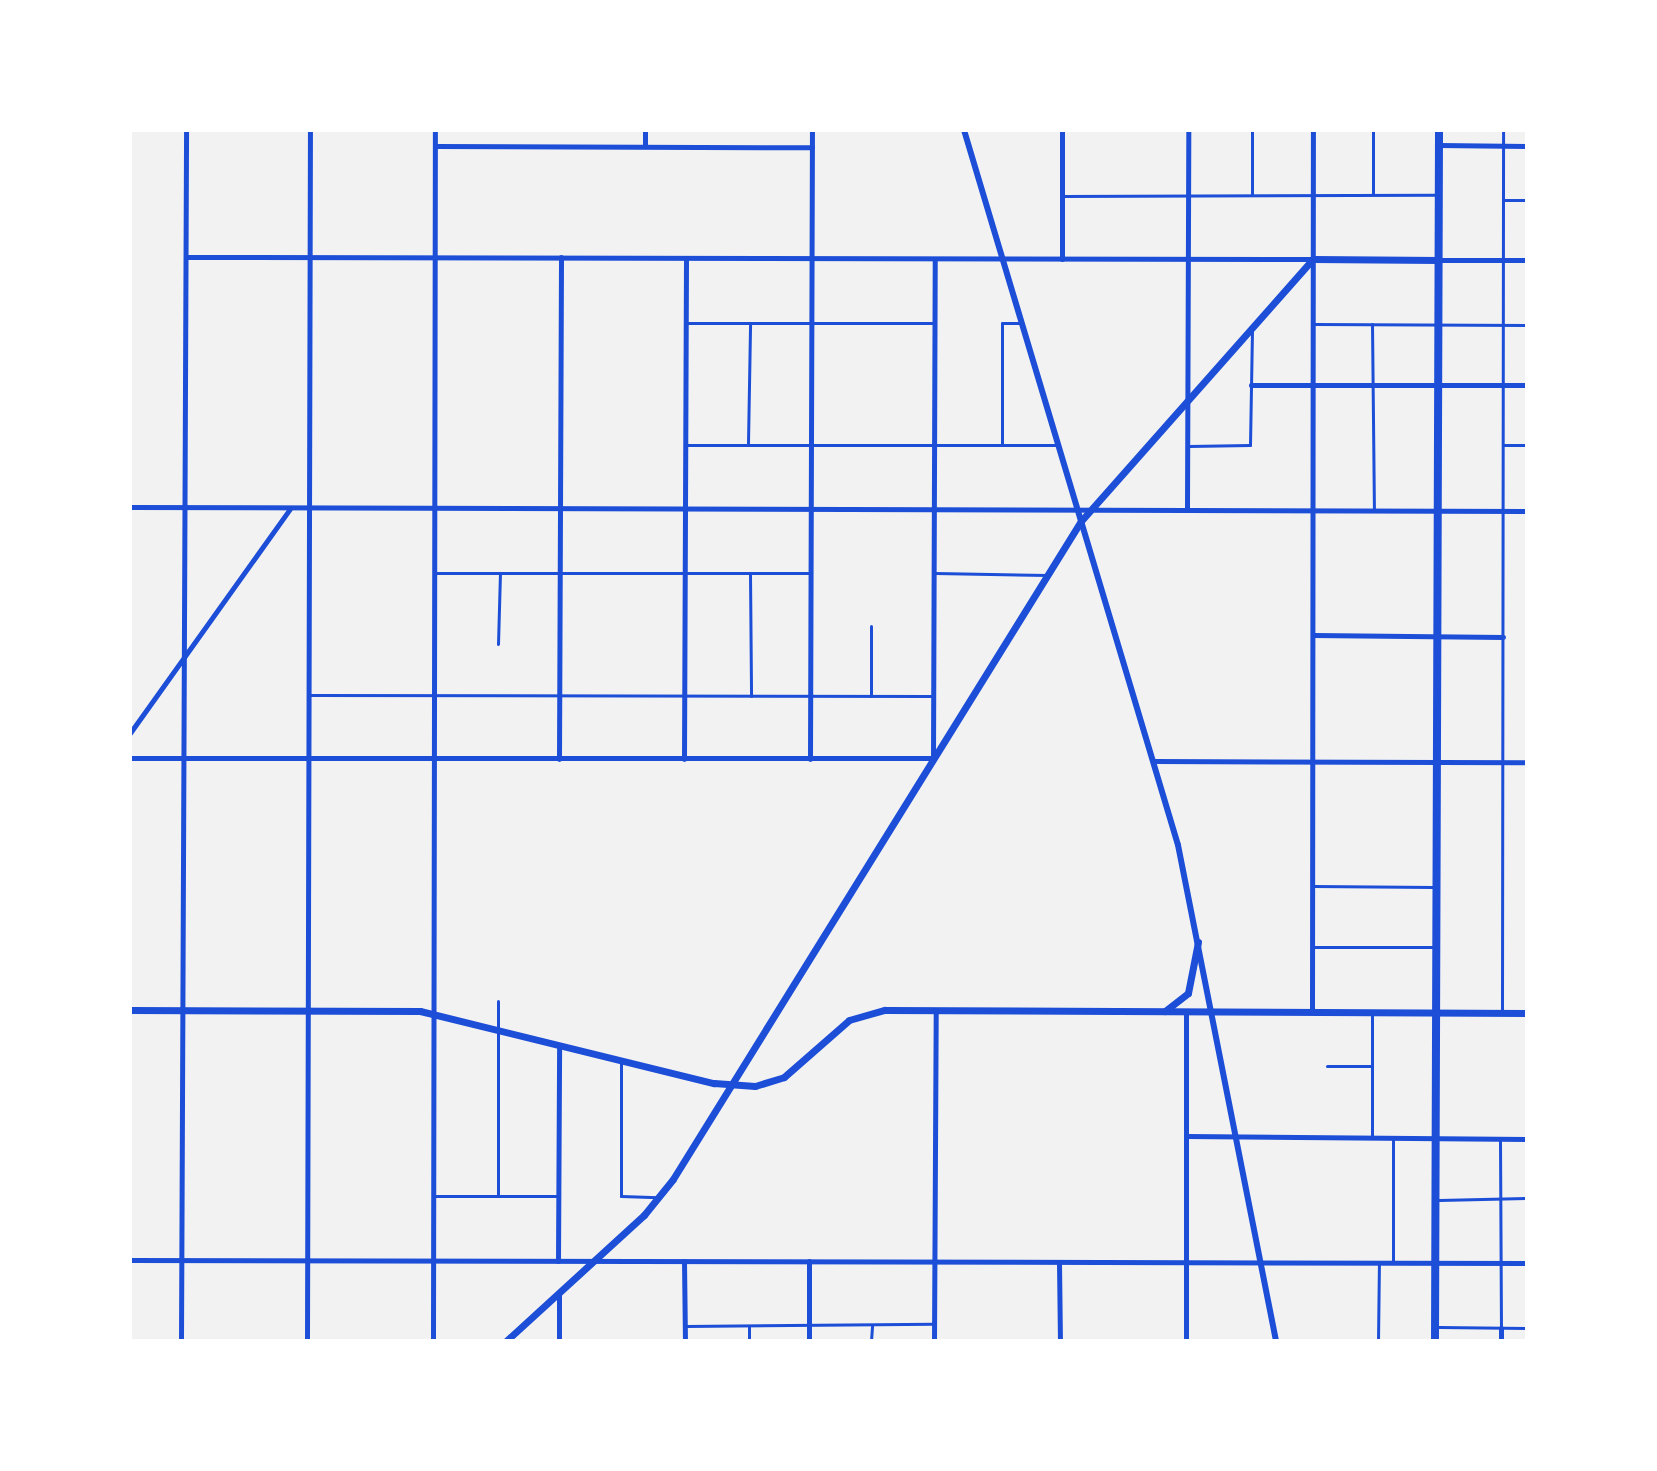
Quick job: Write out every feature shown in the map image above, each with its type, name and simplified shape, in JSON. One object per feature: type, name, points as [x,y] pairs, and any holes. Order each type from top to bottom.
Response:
[{"type":"main road","points":[[1435,1341],[1439,130]]},
{"type":"main road","points":[[506,1341],[660,1197],[1081,521],[1095,509],[1313,259],[1439,260]]},
{"type":"main road","points":[[1164,1012],[1188,993],[1198,942]]},
{"type":"main road","points":[[130,1010],[433,1014],[621,1061],[729,1084],[774,1083],[837,1028],[860,1016],[936,1011],[1527,1013]]},
{"type":"street","points":[[181,1341],[186,130]]},
{"type":"street","points":[[307,1341],[310,130]]},
{"type":"street","points":[[433,1341],[435,130]]},
{"type":"street","points":[[645,130],[645,146]]},
{"type":"street","points":[[810,759],[812,130]]},
{"type":"street","points":[[964,130],[1154,761],[1198,942],[1276,1341]]},
{"type":"street","points":[[1062,130],[1062,259]]},
{"type":"street","points":[[1187,510],[1188,130]]},
{"type":"street","points":[[1312,1012],[1313,130]]},
{"type":"street","points":[[1439,145],[1527,146]]},
{"type":"street","points":[[435,146],[812,147]]},
{"type":"street","points":[[185,257],[1313,259]]},
{"type":"street","points":[[559,759],[561,257]]},
{"type":"street","points":[[684,759],[686,258]]},
{"type":"street","points":[[130,758],[933,758],[935,259]]},
{"type":"street","points":[[1439,260],[1527,260]]},
{"type":"street","points":[[1251,385],[1527,385]]},
{"type":"street","points":[[130,507],[1527,511]]},
{"type":"street","points":[[130,733],[291,508]]},
{"type":"street","points":[[1313,635],[1503,637]]},
{"type":"street","points":[[1154,761],[1527,762]]},
{"type":"street","points":[[934,1341],[936,1011]]},
{"type":"street","points":[[1186,1012],[1186,1341]]},
{"type":"street","points":[[558,1261],[559,1046]]},
{"type":"street","points":[[1186,1136],[1527,1139]]},
{"type":"street","points":[[130,1260],[1527,1263]]},
{"type":"street","points":[[684,1261],[685,1341]]},
{"type":"street","points":[[809,1261],[809,1341]]},
{"type":"street","points":[[1059,1262],[1060,1341]]},
{"type":"street","points":[[559,1294],[559,1341]]},
{"type":"street","points":[[1501,1328],[1501,1341]]},
{"type":"lane","points":[[1252,130],[1252,195]]},
{"type":"lane","points":[[1373,130],[1373,195]]},
{"type":"lane","points":[[1502,1013],[1503,130]]},
{"type":"lane","points":[[1062,196],[1439,195]]},
{"type":"lane","points":[[1503,200],[1527,200]]},
{"type":"lane","points":[[686,323],[935,323]]},
{"type":"lane","points":[[748,445],[750,323]]},
{"type":"lane","points":[[1002,445],[1002,323],[1022,323]]},
{"type":"lane","points":[[1314,324],[1527,325]]},
{"type":"lane","points":[[1372,324],[1374,511]]},
{"type":"lane","points":[[1187,446],[1250,445],[1252,330]]},
{"type":"lane","points":[[685,445],[1059,445]]},
{"type":"lane","points":[[1503,445],[1527,445]]},
{"type":"lane","points":[[435,573],[811,573]]},
{"type":"lane","points":[[498,644],[500,573]]},
{"type":"lane","points":[[934,573],[1047,575]]},
{"type":"lane","points":[[750,574],[751,696]]},
{"type":"lane","points":[[871,626],[871,696]]},
{"type":"lane","points":[[308,695],[933,696]]},
{"type":"lane","points":[[1312,886],[1437,887]]},
{"type":"lane","points":[[1312,947],[1438,947]]},
{"type":"lane","points":[[498,1001],[498,1196]]},
{"type":"lane","points":[[1372,1013],[1372,1138]]},
{"type":"lane","points":[[621,1061],[621,1196],[660,1197]]},
{"type":"lane","points":[[1327,1066],[1372,1066]]},
{"type":"lane","points":[[1393,1138],[1393,1263]]},
{"type":"lane","points":[[1500,1138],[1501,1328]]},
{"type":"lane","points":[[433,1196],[559,1196]]},
{"type":"lane","points":[[1437,1200],[1527,1198]]},
{"type":"lane","points":[[1378,1341],[1379,1263]]},
{"type":"lane","points":[[684,1326],[934,1324]]},
{"type":"lane","points":[[871,1341],[872,1325]]},
{"type":"lane","points":[[749,1326],[749,1341]]},
{"type":"lane","points":[[1435,1327],[1527,1328]]}]
